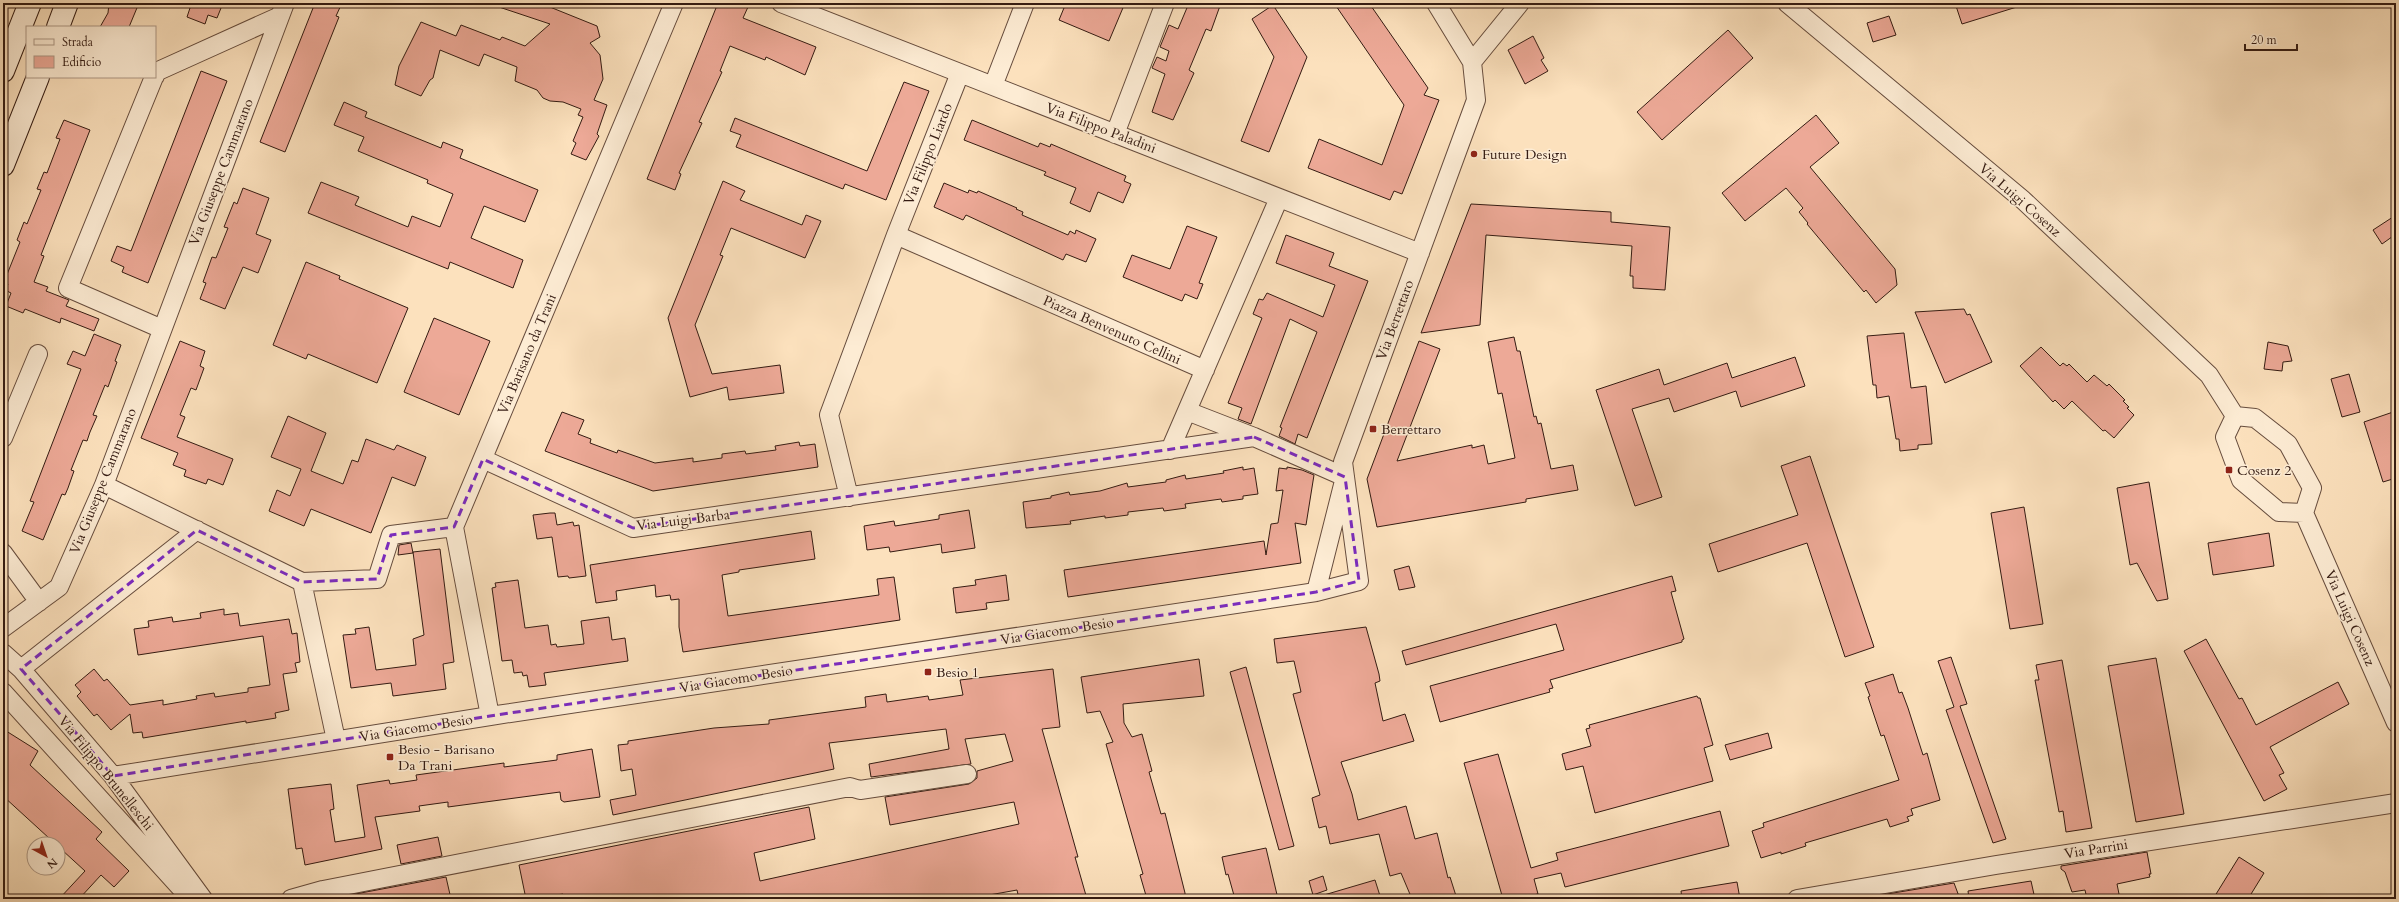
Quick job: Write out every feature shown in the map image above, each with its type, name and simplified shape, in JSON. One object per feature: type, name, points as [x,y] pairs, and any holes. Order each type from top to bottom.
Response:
[{"type":"street","points":[[3,71],[30,3]]},
{"type":"street","points":[[58,26],[67,3]]},
{"type":"street","name":"Via Barisano da Trani","points":[[454,527],[674,3]]},
{"type":"street","name":"Via Filippo Paladini","points":[[781,3],[1420,253]]},
{"type":"street","points":[[993,86],[1025,3]]},
{"type":"street","points":[[1115,134],[1164,3]]},
{"type":"street","points":[[1436,3],[1472,62],[1520,3]]},
{"type":"street","name":"Via Luigi Cosenz","points":[[1786,3],[2023,200],[2209,375],[2235,416]]},
{"type":"street","name":"Via Giuseppe Cammarano","points":[[156,72],[282,10]]},
{"type":"street","name":"Via Giuseppe Cammarano","points":[[3,628],[59,587],[104,485],[282,10]]},
{"type":"street","name":"Via Berrettaro","points":[[1359,581],[1342,462],[1476,100],[1472,62]]},
{"type":"street","name":"Via Filippo Liardo","points":[[896,235],[960,73]]},
{"type":"street","points":[[3,165],[38,78]]},
{"type":"street","name":"Via Giuseppe Cammarano","points":[[154,78],[68,288],[162,328]]},
{"type":"street","points":[[1170,450],[1279,198]]},
{"type":"street","points":[[896,235],[829,415],[849,497],[1254,437]]},
{"type":"street","name":"Piazza Benvenuto Cellini","points":[[896,235],[1205,370]]},
{"type":"street","points":[[3,438],[38,354]]},
{"type":"street","points":[[1187,412],[1254,437],[1345,477],[1316,592]]},
{"type":"street","points":[[2235,416],[2255,418],[2288,444],[2312,488],[2304,513],[2279,512],[2241,480],[2226,437],[2235,416]]},
{"type":"street","name":"Via Luigi Barba","points":[[483,459],[633,528],[849,497]]},
{"type":"street","points":[[104,485],[302,582],[376,579],[391,535],[454,527],[490,716]]},
{"type":"street","name":"Via Luigi Cosenz","points":[[2304,513],[2396,723]]},
{"type":"street","points":[[21,669],[197,530]]},
{"type":"street","points":[[3,554],[39,602]]},
{"type":"street","name":"Via Giacomo Besio","points":[[113,776],[490,716],[1316,592],[1359,581]]},
{"type":"street","points":[[302,582],[336,740]]},
{"type":"street","name":"Via Filippo Brunelleschi","points":[[3,653],[21,669],[113,776],[203,899]]},
{"type":"street","name":"Via Filippo Brunelleschi","points":[[3,692],[191,899]]},
{"type":"street","points":[[291,899],[323,890],[850,787],[860,790],[967,774]]},
{"type":"street","name":"Via Parrini","points":[[1797,899],[1996,864],[2396,803]]},
{"type":"highlighted area","points":[[1254,437],[1345,477],[1359,581],[1316,592],[490,716],[113,776],[21,669],[197,530],[302,582],[377,579],[391,535],[454,527],[483,459],[633,528]]},
{"type":"building","points":[[109,3],[139,3],[129,26],[101,26],[108,13]]},
{"type":"building","points":[[181,3],[223,3],[217,18],[208,15],[205,24],[187,17],[190,8]]},
{"type":"building","points":[[315,3],[342,3],[336,16],[339,17],[285,152],[260,142]]},
{"type":"building","points":[[497,3],[540,3],[597,26],[600,37],[590,43],[600,55],[603,79],[594,100],[607,105],[597,134],[599,136],[586,160],[571,154],[576,143],[573,141],[583,117],[578,115],[581,109],[563,102],[550,101],[543,98],[537,90],[515,81],[517,67],[484,54],[479,66],[440,50],[433,78],[430,80],[421,96],[395,85],[399,66],[421,22],[456,36],[461,25],[500,40],[502,37],[525,46],[550,24],[496,6]]},
{"type":"building","points":[[718,3],[739,3],[748,7],[743,18],[816,47],[805,75],[766,57],[765,60],[730,46],[720,71],[722,72],[699,122],[702,123],[679,173],[681,174],[675,190],[647,179]]},
{"type":"building","points":[[1066,3],[1125,3],[1109,41],[1059,20]]},
{"type":"building","points":[[1189,3],[1221,3],[1211,31],[1206,29],[1189,70],[1194,73],[1173,120],[1152,112],[1165,74],[1152,68],[1157,57],[1166,61],[1169,51],[1160,47],[1169,25],[1178,29]]},
{"type":"building","points":[[1334,3],[1369,3],[1428,88],[1424,95],[1439,100],[1402,194],[1394,191],[1390,200],[1308,168],[1319,139],[1382,165],[1404,105]]},
{"type":"building","points":[[1955,3],[2020,3],[2020,6],[1962,24]]},
{"type":"building","points":[[1273,5],[1307,57],[1269,152],[1241,141],[1274,57],[1252,19]]},
{"type":"building","points":[[1889,16],[1896,35],[1873,42],[1867,23]]},
{"type":"building","points":[[1728,30],[1753,58],[1662,140],[1637,112]]},
{"type":"building","points":[[1533,36],[1544,58],[1541,60],[1548,71],[1525,84],[1508,50]]},
{"type":"building","points":[[201,71],[227,81],[148,283],[122,272],[124,267],[111,261],[117,246],[131,251]]},
{"type":"building","points":[[904,82],[929,91],[886,200],[845,184],[843,189],[736,147],[741,135],[730,131],[735,118],[867,171]]},
{"type":"building","points":[[344,102],[367,112],[365,117],[441,148],[443,142],[463,150],[460,158],[538,190],[525,222],[484,206],[471,238],[523,260],[513,288],[450,262],[448,269],[308,213],[321,182],[359,197],[355,205],[408,227],[412,216],[440,227],[453,194],[427,183],[428,180],[358,151],[364,137],[334,125]]},
{"type":"building","points":[[1816,115],[1839,143],[1810,167],[1895,269],[1897,285],[1876,303],[1866,290],[1864,292],[1807,224],[1808,223],[1799,212],[1803,208],[1786,188],[1745,221],[1722,193]]},
{"type":"building","points":[[64,120],[90,130],[41,255],[44,256],[34,282],[48,287],[46,291],[69,300],[66,306],[99,319],[94,331],[61,318],[60,323],[25,309],[23,313],[6,306],[11,293],[5,290],[8,284],[4,282],[20,242],[17,240],[24,222],[27,224],[41,190],[37,189],[44,172],[47,173],[60,139],[56,138]]},
{"type":"building","points":[[972,120],[1038,147],[1040,143],[1050,147],[1051,144],[1126,176],[1124,181],[1131,184],[1123,203],[1098,192],[1090,212],[1070,203],[1076,188],[1044,175],[1046,172],[964,140]]},
{"type":"building","points":[[723,181],[745,191],[740,200],[802,225],[806,215],[821,221],[805,258],[731,228],[720,255],[723,256],[695,325],[712,374],[780,365],[784,393],[729,400],[727,387],[690,397],[668,318]]},
{"type":"building","points":[[944,183],[968,193],[969,190],[977,193],[978,191],[1017,208],[1016,209],[1023,212],[1022,215],[1068,235],[1070,231],[1075,234],[1076,230],[1096,239],[1086,262],[1066,254],[1063,260],[966,215],[963,220],[934,207]]},
{"type":"building","points":[[243,188],[269,198],[256,234],[271,240],[258,273],[243,267],[225,309],[200,299],[206,283],[203,282],[212,257],[216,258],[228,228],[224,227],[234,202],[237,204]]},
{"type":"building","points":[[1471,204],[1611,212],[1611,222],[1670,227],[1665,290],[1633,288],[1633,276],[1630,276],[1632,246],[1486,235],[1480,325],[1421,333]]},
{"type":"building","points":[[2396,215],[2396,234],[2382,244],[2373,230]]},
{"type":"building","points":[[1187,226],[1217,237],[1199,283],[1203,284],[1197,299],[1185,294],[1182,301],[1123,277],[1132,255],[1170,269]]},
{"type":"building","points":[[1286,235],[1334,253],[1329,266],[1368,281],[1307,438],[1298,434],[1295,444],[1279,436],[1282,428],[1280,427],[1317,332],[1290,319],[1251,424],[1238,419],[1242,408],[1228,403],[1262,318],[1253,314],[1259,299],[1263,300],[1267,293],[1323,317],[1335,285],[1276,263]]},
{"type":"building","points":[[306,262],[340,276],[339,279],[408,308],[377,383],[308,354],[306,359],[273,345]]},
{"type":"building","points":[[1964,309],[1967,315],[1970,314],[1992,362],[1945,383],[1915,312]]},
{"type":"building","points":[[434,318],[490,341],[459,415],[404,392]]},
{"type":"building","points":[[1904,333],[1911,388],[1926,386],[1932,444],[1918,445],[1918,449],[1900,451],[1899,439],[1896,439],[1889,396],[1877,398],[1876,385],[1873,385],[1867,336]]},
{"type":"building","points":[[94,334],[121,345],[115,361],[117,362],[108,387],[105,385],[93,415],[97,416],[87,441],[83,440],[71,470],[74,471],[68,488],[65,495],[62,494],[43,540],[22,531],[34,502],[30,501],[81,369],[67,364],[73,351],[85,356]]},
{"type":"building","points":[[1514,337],[1517,351],[1520,351],[1534,417],[1536,416],[1538,424],[1541,423],[1551,469],[1573,465],[1578,490],[1526,499],[1526,502],[1377,527],[1367,479],[1419,341],[1440,349],[1397,461],[1472,445],[1472,448],[1484,445],[1488,464],[1515,458],[1502,393],[1498,394],[1488,342]]},
{"type":"building","points":[[180,341],[205,351],[200,366],[204,368],[196,390],[191,388],[180,415],[185,417],[177,437],[233,459],[223,485],[208,479],[206,484],[184,476],[186,470],[173,465],[178,453],[141,438]]},
{"type":"building","points":[[2268,342],[2288,346],[2292,361],[2283,362],[2282,371],[2264,369]]},
{"type":"building","points":[[2041,347],[2060,366],[2063,363],[2067,366],[2069,364],[2087,382],[2094,375],[2107,386],[2109,384],[2125,400],[2123,401],[2129,407],[2127,408],[2134,415],[2114,438],[2105,430],[2103,431],[2072,401],[2064,409],[2055,400],[2053,402],[2020,366]]},
{"type":"building","points":[[1795,357],[1805,386],[1741,407],[1736,391],[1674,412],[1669,398],[1632,409],[1662,497],[1635,506],[1596,390],[1659,369],[1664,385],[1727,363],[1732,378]]},
{"type":"building","points":[[2349,374],[2360,412],[2342,417],[2331,379]]},
{"type":"building","points":[[2396,411],[2396,478],[2383,482],[2364,422]]},
{"type":"building","points":[[562,412],[584,420],[578,434],[591,439],[590,443],[617,453],[618,450],[655,463],[693,458],[693,462],[722,458],[722,454],[745,451],[746,454],[776,450],[775,446],[799,442],[800,446],[815,444],[818,467],[653,491],[545,451]]},
{"type":"building","points":[[288,416],[326,433],[311,471],[343,484],[352,460],[358,462],[366,439],[394,450],[397,445],[426,457],[415,486],[392,477],[371,533],[311,509],[304,526],[269,511],[277,490],[290,496],[301,469],[271,457]]},
{"type":"building","points":[[1810,456],[1874,647],[1845,657],[1807,543],[1718,572],[1709,544],[1798,515],[1781,466]]},
{"type":"building","points":[[1243,467],[1243,470],[1254,468],[1258,494],[1243,496],[1243,499],[1222,502],[1221,499],[1185,504],[1186,508],[1164,511],[1163,508],[1128,512],[1128,515],[1105,518],[1105,516],[1070,521],[1071,524],[1026,528],[1023,502],[1051,498],[1051,496],[1069,492],[1070,495],[1100,491],[1127,483],[1128,487],[1166,482],[1166,480],[1185,475],[1186,479],[1224,473],[1223,471]]},
{"type":"building","points":[[1287,467],[1302,470],[1314,475],[1306,525],[1295,523],[1301,563],[1068,597],[1064,570],[1264,541],[1266,555],[1271,524],[1278,523],[1283,490],[1276,491],[1279,468],[1287,469]]},
{"type":"building","points":[[2149,482],[2168,599],[2157,601],[2137,563],[2130,565],[2117,488]]},
{"type":"building","points":[[2024,507],[2043,624],[2010,629],[1991,513]]},
{"type":"building","points":[[969,510],[975,548],[942,553],[941,544],[890,552],[889,547],[867,550],[864,526],[894,521],[895,526],[939,519],[939,515]]},
{"type":"building","points":[[555,513],[557,525],[573,522],[574,526],[579,525],[586,576],[569,578],[568,576],[558,577],[552,537],[537,539],[533,515]]},
{"type":"building","points":[[811,531],[815,559],[739,570],[739,572],[722,575],[728,616],[879,595],[877,579],[894,577],[900,620],[683,652],[679,627],[679,599],[671,600],[670,595],[656,597],[655,585],[616,591],[617,600],[596,603],[590,565]]},
{"type":"building","points":[[2269,533],[2274,566],[2213,575],[2208,543]]},
{"type":"building","points":[[411,543],[413,553],[398,555],[399,545]]},
{"type":"building","points":[[440,549],[454,662],[443,664],[446,689],[393,696],[391,683],[351,688],[343,635],[356,634],[355,629],[369,627],[376,670],[416,665],[413,639],[424,635],[413,552]]},
{"type":"building","points":[[1409,566],[1415,587],[1399,590],[1394,570]]},
{"type":"building","points":[[1006,575],[1009,600],[986,603],[987,609],[956,613],[953,588],[976,585],[975,580]]},
{"type":"building","points":[[1672,576],[1676,591],[1671,592],[1684,639],[1682,642],[1550,680],[1553,688],[1549,689],[1550,692],[1440,722],[1430,686],[1564,650],[1556,624],[1406,665],[1402,651]]},
{"type":"building","points":[[518,580],[525,628],[548,625],[551,645],[556,644],[557,647],[584,644],[581,621],[609,617],[612,640],[625,638],[628,661],[544,673],[546,685],[529,687],[527,675],[523,676],[522,672],[514,673],[512,660],[502,661],[492,588],[496,587],[495,583]]},
{"type":"building","points":[[224,609],[224,615],[238,613],[240,626],[289,619],[292,634],[297,633],[300,662],[295,663],[297,672],[283,674],[289,710],[275,713],[276,718],[246,723],[246,721],[143,738],[142,732],[133,733],[130,714],[111,730],[97,714],[94,716],[77,696],[81,692],[75,685],[94,669],[104,681],[107,679],[130,705],[163,700],[163,705],[197,699],[196,696],[214,693],[215,697],[248,692],[248,688],[270,685],[263,636],[138,655],[134,629],[149,627],[148,621],[172,617],[173,622],[201,618],[200,613]]},
{"type":"building","points":[[1366,627],[1379,674],[1380,681],[1375,683],[1383,721],[1405,714],[1414,741],[1341,762],[1352,794],[1358,820],[1406,806],[1415,839],[1437,833],[1448,878],[1450,877],[1457,899],[1412,899],[1401,873],[1390,876],[1379,834],[1330,844],[1326,826],[1319,828],[1312,798],[1320,795],[1293,694],[1301,692],[1294,661],[1277,663],[1274,639]]},
{"type":"building","points":[[2206,639],[2239,699],[2242,698],[2256,725],[2338,682],[2349,704],[2270,747],[2284,773],[2279,775],[2287,789],[2264,801],[2184,651]]},
{"type":"building","points":[[1951,657],[1967,704],[1960,706],[2006,839],[1993,843],[1946,710],[1954,707],[1938,661]]},
{"type":"building","points":[[2156,658],[2184,814],[2136,822],[2108,666]]},
{"type":"building","points":[[1199,659],[1204,696],[1123,704],[1124,723],[1132,737],[1142,734],[1152,771],[1149,772],[1161,814],[1165,813],[1185,893],[1185,899],[1147,899],[1140,875],[1143,874],[1106,744],[1113,742],[1100,711],[1087,713],[1081,677]]},
{"type":"building","points":[[2062,660],[2092,828],[2066,832],[2063,811],[2059,812],[2035,680],[2039,680],[2036,665]]},
{"type":"building","points":[[1246,667],[1294,846],[1279,850],[1230,672]]},
{"type":"building","points":[[1053,669],[1060,727],[1042,729],[1078,857],[1075,857],[1087,899],[1019,899],[1017,890],[967,899],[564,899],[563,894],[526,899],[519,865],[809,807],[815,839],[754,853],[760,881],[1019,824],[1014,802],[890,825],[885,797],[969,784],[977,778],[977,771],[1013,761],[1005,734],[965,739],[971,764],[871,777],[869,764],[949,749],[946,729],[829,743],[834,769],[613,815],[610,800],[636,795],[632,769],[621,771],[618,745],[628,744],[628,741],[714,728],[769,724],[769,720],[866,707],[865,697],[886,694],[887,702],[928,696],[929,700],[963,695],[960,680]]},
{"type":"building","points":[[1893,674],[1899,693],[1902,692],[1908,708],[1923,755],[1927,753],[1940,800],[1911,809],[1913,815],[1907,817],[1909,821],[1890,827],[1887,819],[1805,843],[1806,846],[1781,854],[1781,852],[1761,858],[1752,831],[1764,827],[1763,823],[1899,780],[1884,735],[1881,736],[1865,683]]},
{"type":"building","points":[[1697,696],[1700,698],[1713,745],[1704,748],[1713,781],[1595,813],[1583,766],[1566,770],[1562,754],[1591,746],[1586,729],[1590,728],[1589,725]]},
{"type":"building","points":[[3,729],[38,751],[30,765],[102,832],[96,839],[129,871],[114,887],[101,875],[79,899],[59,899],[85,871],[66,854],[66,836],[47,836],[3,796]]},
{"type":"building","points":[[1768,733],[1772,748],[1730,760],[1725,745]]},
{"type":"building","points":[[592,749],[600,797],[564,802],[561,800],[560,792],[448,807],[448,802],[419,806],[420,811],[375,817],[382,849],[305,865],[302,848],[296,849],[288,789],[331,784],[334,809],[330,810],[335,842],[365,837],[357,785],[389,780],[390,784],[417,780],[416,775],[504,763],[504,767],[557,760],[557,755]]},
{"type":"building","points":[[1498,754],[1531,868],[1558,860],[1556,853],[1720,811],[1729,846],[1565,887],[1561,873],[1534,879],[1538,894],[1527,896],[1528,899],[1503,899],[1464,763]]},
{"type":"building","points":[[438,837],[442,856],[401,864],[397,845]]},
{"type":"building","points":[[1266,848],[1278,899],[1235,899],[1228,874],[1226,875],[1222,857]]},
{"type":"building","points":[[2147,852],[2151,874],[2149,874],[2150,877],[2117,884],[2120,899],[2087,899],[2085,890],[2072,892],[2065,872],[2061,869],[2061,866]]},
{"type":"building","points":[[2239,857],[2264,873],[2248,899],[2213,899]]},
{"type":"building","points":[[1323,876],[1327,890],[1313,895],[1309,881]]},
{"type":"building","points":[[446,877],[451,899],[334,898]]},
{"type":"building","points":[[1375,880],[1381,899],[1324,899],[1324,895]]},
{"type":"building","points":[[2031,881],[2035,899],[1969,899],[1968,891]]},
{"type":"building","points":[[1737,882],[1740,899],[1682,899],[1681,891]]},
{"type":"building","points":[[1954,883],[1960,899],[1875,899],[1875,896]]},
{"type":"place","name":"Future Design","points":[[1474,154]]},
{"type":"place","name":"Berrettaro","points":[[1373,429]]},
{"type":"place","name":"Cosenz 2","points":[[2229,470]]},
{"type":"place","name":"Besio 1","points":[[928,672]]},
{"type":"place","name":"Besio - Barisano Da Trani","points":[[390,757]]}]
